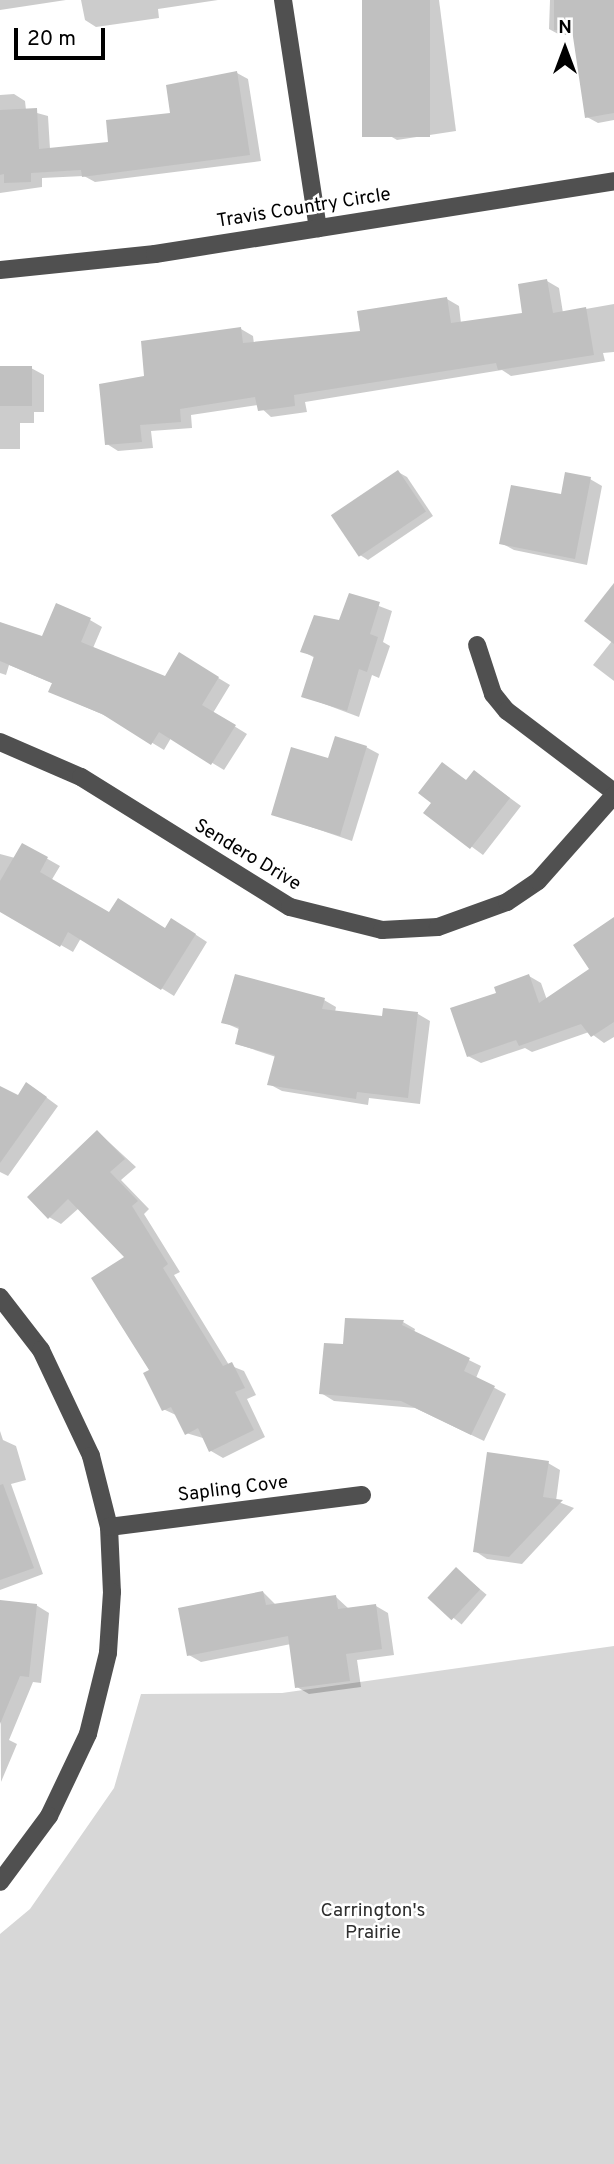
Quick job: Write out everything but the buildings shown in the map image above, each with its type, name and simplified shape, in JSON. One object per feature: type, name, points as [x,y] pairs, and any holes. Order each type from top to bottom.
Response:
[{"type":"street","points":[[283,0],[318,228]]},
{"type":"street","name":"Travis Country Circle","points":[[0,270],[155,254],[614,181]]},
{"type":"street","points":[[477,645],[493,694],[507,711],[614,794]]},
{"type":"street","name":"Sendero Drive","points":[[0,742],[81,777],[290,907],[382,930],[438,927],[507,902],[538,881],[614,794]]},
{"type":"street","points":[[0,1297],[41,1350],[91,1456],[109,1527],[113,1592],[108,1653],[94,1713],[49,1816],[0,1882]]},
{"type":"street","name":"Sapling Cove","points":[[109,1527],[362,1495]]},
{"type":"green space","name":"Carrington's Prairie","points":[[614,1646],[614,2164],[0,2164],[0,1934],[30,1909],[114,1788],[141,1694],[282,1693]]}]
